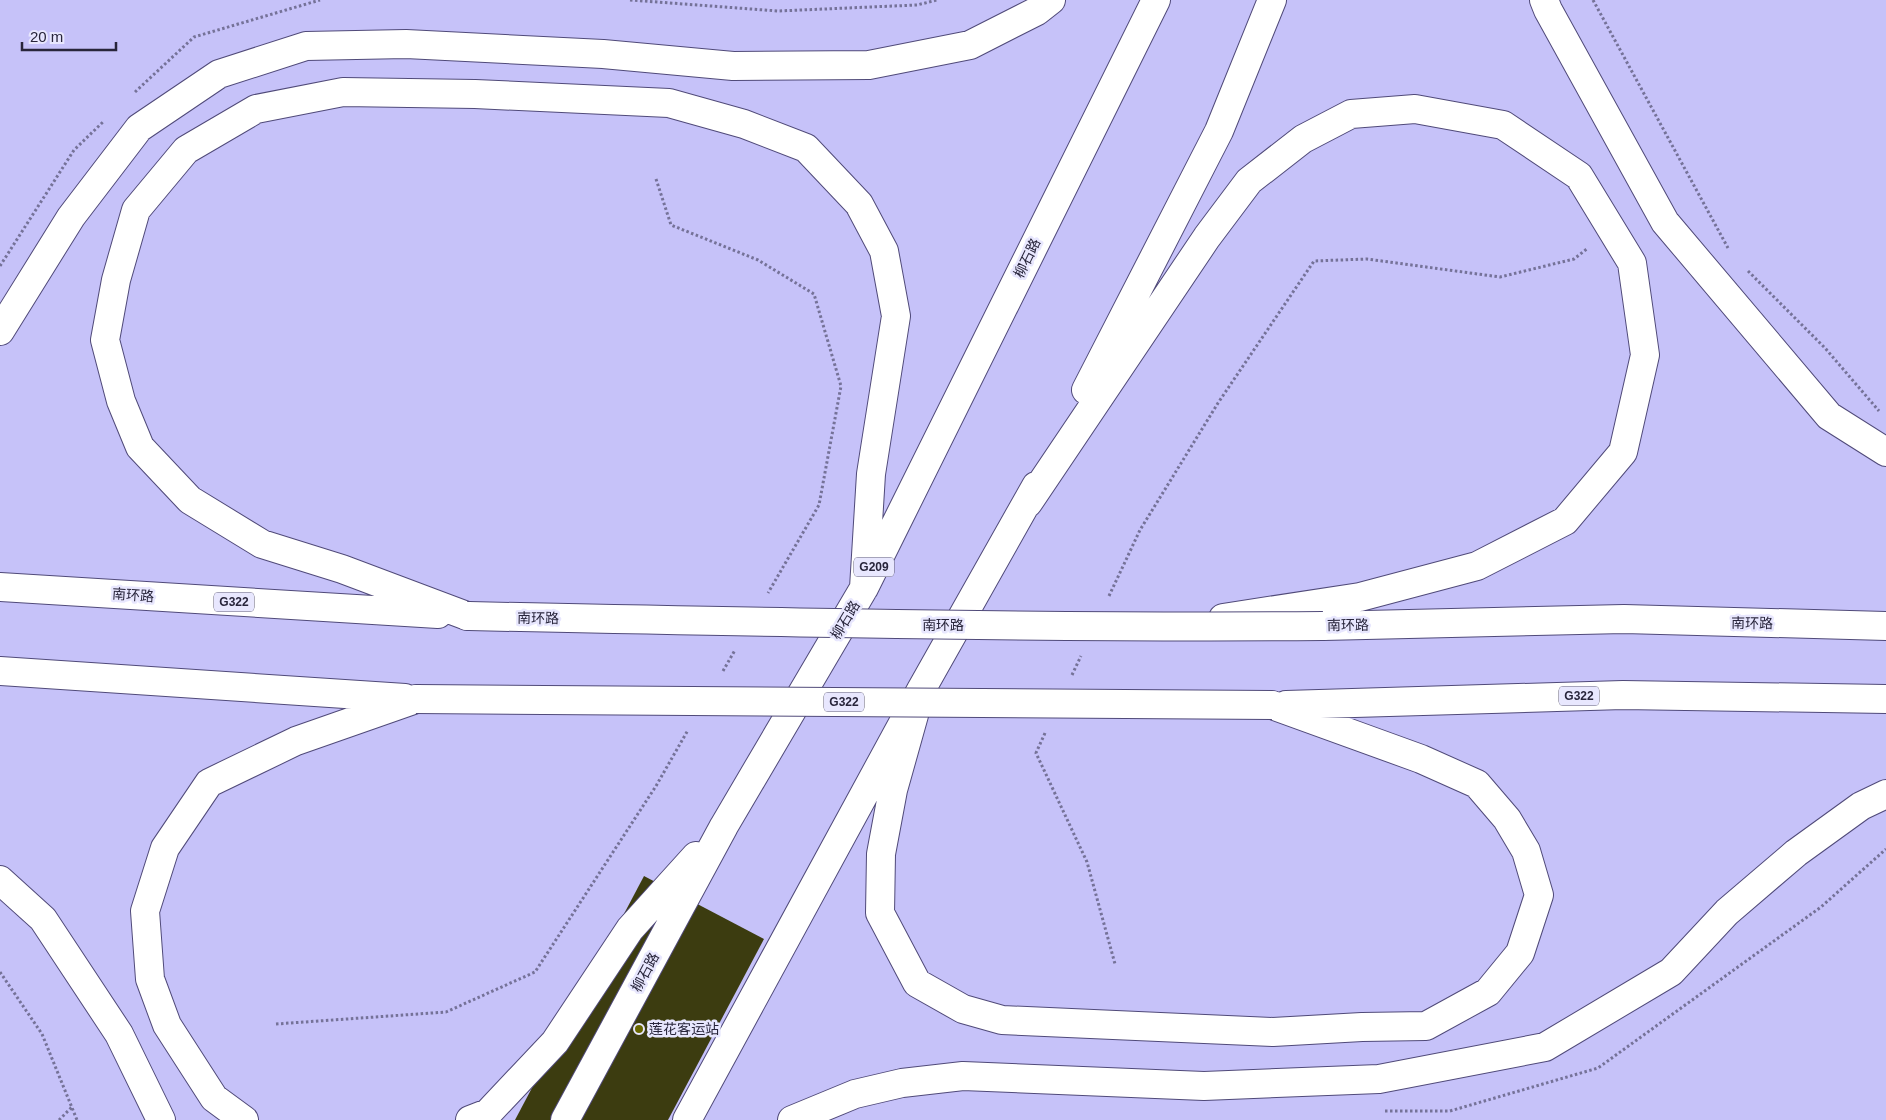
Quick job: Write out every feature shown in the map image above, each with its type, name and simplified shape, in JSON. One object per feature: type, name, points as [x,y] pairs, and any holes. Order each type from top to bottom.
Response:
[{"type":"highway","points":[[0,331],[71,217],[139,128],[219,74],[306,46],[416,45],[603,54],[734,66],[869,65],[970,46],[1037,11],[1051,0]]},
{"type":"highway","name":"柳石路","points":[[565,1120],[724,826],[864,588],[1156,0]]},
{"type":"highway","points":[[687,1120],[921,690],[1028,503],[1219,131],[1272,0]]},
{"type":"highway","points":[[1544,0],[1665,222],[1829,416],[1886,452]]},
{"type":"highway","points":[[467,616],[342,570],[262,544],[190,500],[140,447],[121,401],[105,340],[116,280],[136,210],[186,150],[256,109],[343,92],[475,94],[669,103],[744,124],[806,148],[859,204],[884,251],[896,316],[871,474],[864,588]]},
{"type":"highway","points":[[1028,503],[1212,230],[1249,181],[1303,140],[1351,114],[1415,109],[1503,125],[1579,176],[1632,263],[1645,355],[1623,452],[1565,521],[1477,566],[1360,597],[1163,627]]},
{"type":"highway","name":"南环路","points":[[0,587],[467,616],[878,625],[1323,626],[1624,619],[1886,626]]},
{"type":"highway","name":"G322","points":[[0,671],[416,699],[1272,705],[1623,695],[1886,699]]},
{"type":"highway","points":[[921,690],[893,790],[881,854],[880,914],[917,983],[963,1009],[1002,1020],[1273,1032],[1362,1027],[1426,1026],[1488,992],[1520,954],[1539,894],[1526,851],[1507,819],[1477,784],[1420,759],[1272,705]]},
{"type":"highway","points":[[244,1120],[214,1098],[167,1025],[150,979],[145,911],[165,848],[210,783],[296,741],[416,699]]},
{"type":"highway","points":[[792,1120],[855,1094],[902,1083],[963,1076],[1204,1086],[1379,1079],[1545,1047],[1671,972],[1727,912],[1796,853],[1861,806],[1886,794]]},
{"type":"highway","points":[[470,1120],[488,1113],[555,1042],[630,929],[724,826]]},
{"type":"highway","points":[[0,880],[43,920],[119,1034],[161,1120]]},
{"type":"path","points":[[630,0],[778,11],[916,5],[937,0]]},
{"type":"path","points":[[1593,0],[1732,254]]},
{"type":"path","points":[[656,179],[672,225],[758,260],[814,294],[841,386],[819,505],[764,599]]},
{"type":"path","points":[[1108,599],[1140,530],[1218,403],[1314,260],[1367,259],[1500,277],[1574,259],[1589,248]]},
{"type":"path","points":[[1745,267],[1825,348],[1880,412]]},
{"type":"path","points":[[720,675],[735,650]]},
{"type":"path","points":[[1071,677],[1083,651]]},
{"type":"path","points":[[276,1024],[446,1012],[535,972],[656,786],[690,726]]},
{"type":"path","points":[[1048,728],[1036,753],[1087,862],[1115,964]]},
{"type":"path","points":[[0,972],[42,1034],[77,1120]]},
{"type":"path","points":[[59,1120],[72,1107]]},
{"type":"building","name":"莲花客运站","points":[[644,876],[764,939],[668,1120],[515,1120]]},
{"type":"place","name":"莲花客运站","points":[[639,1029]]}]
